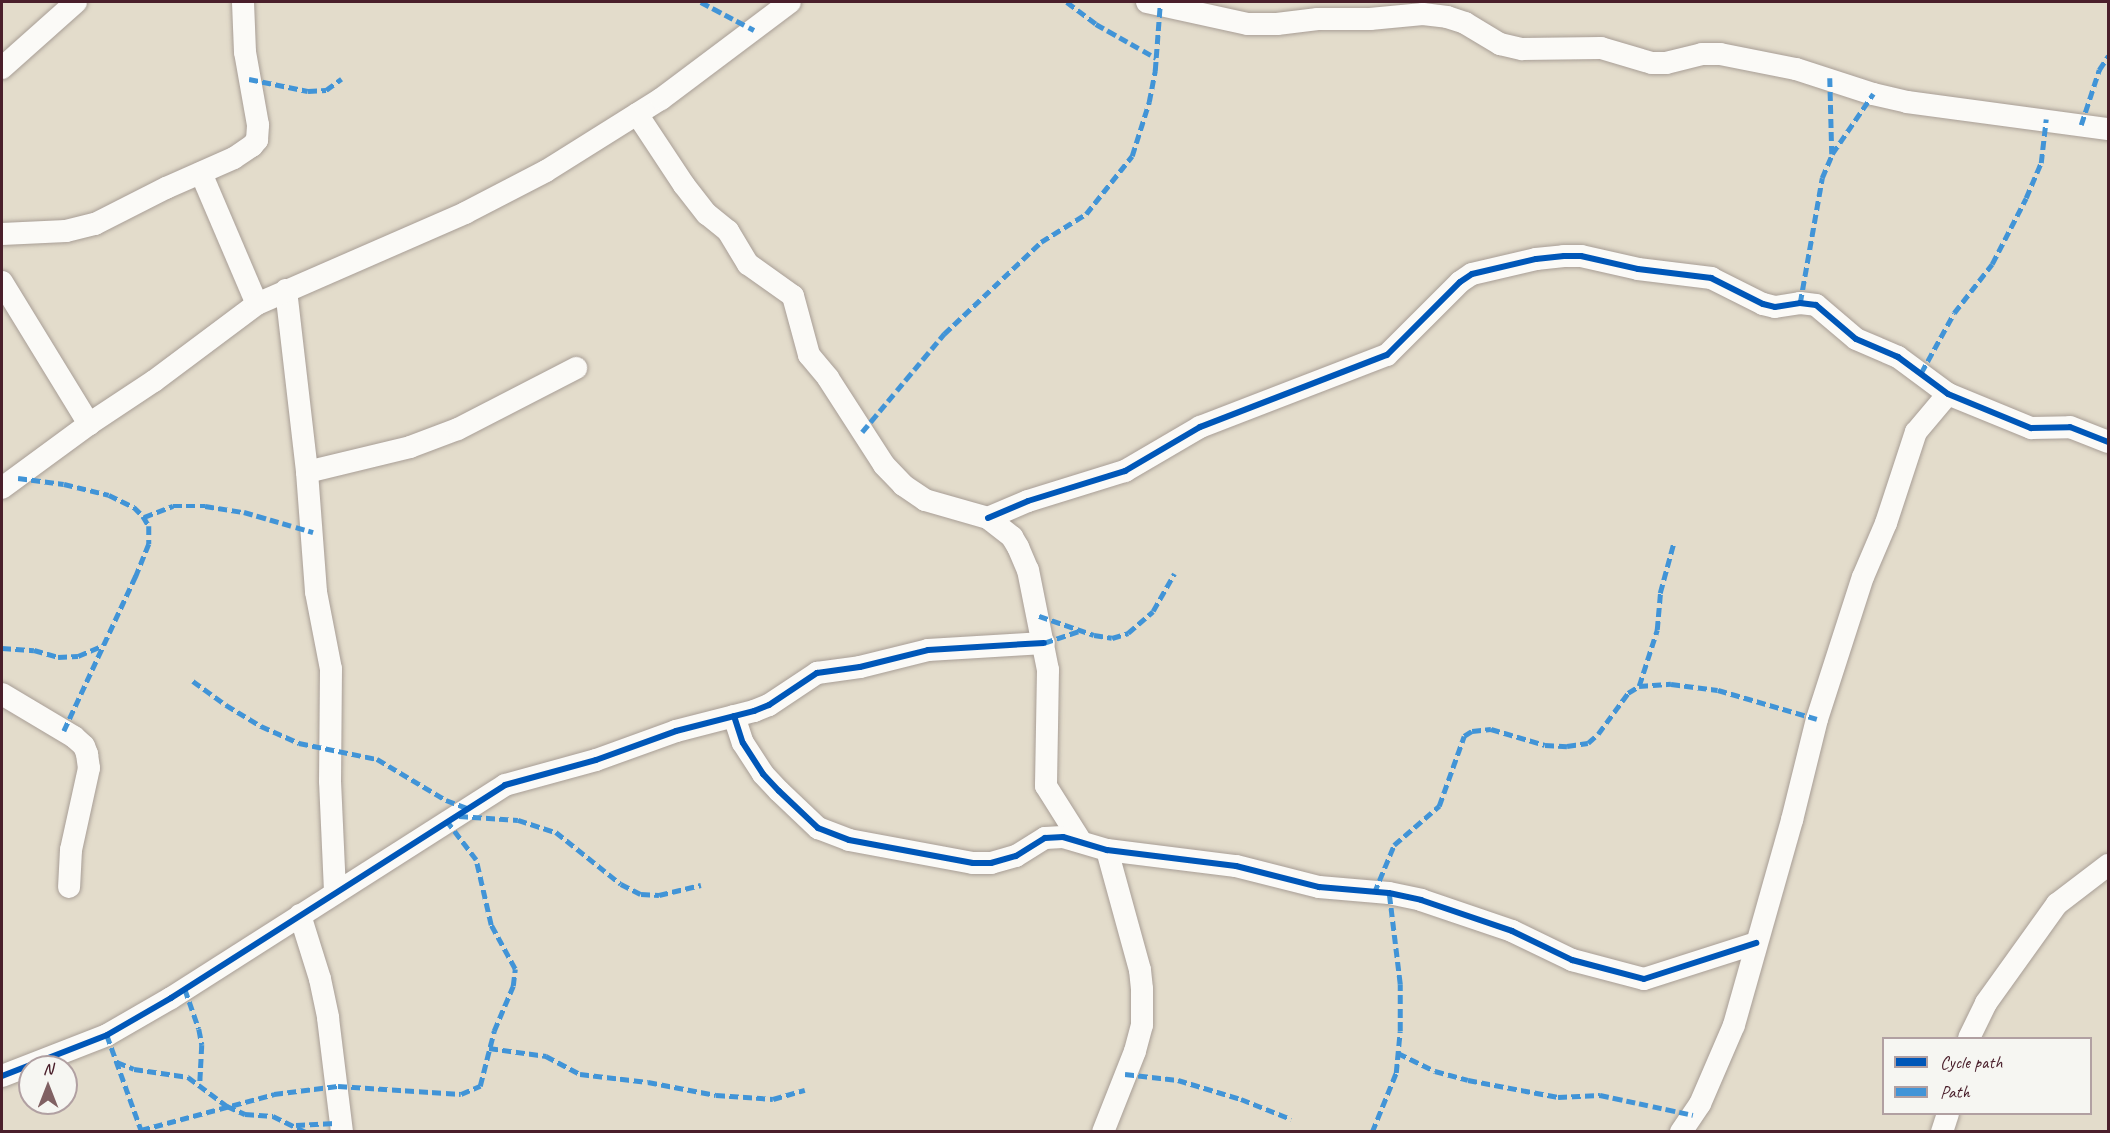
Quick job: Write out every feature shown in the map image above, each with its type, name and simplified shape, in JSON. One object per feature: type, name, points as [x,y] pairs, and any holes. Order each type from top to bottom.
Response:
[{"type":"street","points":[[2,68],[76,2]]},
{"type":"street","points":[[2,234],[66,231],[95,224],[234,158],[257,140],[258,125],[245,52],[243,2]]},
{"type":"street","points":[[2,488],[89,424],[154,381],[257,304],[465,213],[546,171],[637,114],[744,38],[790,2]]},
{"type":"street","points":[[1147,2],[1248,24],[1276,24],[1318,19],[1370,19],[1423,14],[1447,16],[1500,44],[1522,49],[1601,48],[1652,63],[1666,63],[1702,54],[1720,54],[1796,69],[1873,94],[1907,102],[2109,129]]},
{"type":"street","points":[[637,114],[684,185],[707,214],[728,231],[748,264],[793,296],[809,355],[828,378],[884,465],[903,485],[925,500],[988,518],[1012,537],[1028,570],[1044,643],[1048,694],[1046,786],[1080,840]]},
{"type":"street","points":[[201,173],[257,304]]},
{"type":"street","points":[[988,518],[1028,501],[1125,471],[1200,427],[1377,360],[1402,343],[1460,282],[1472,274],[1536,259],[1581,256],[1638,269],[1711,278],[1763,304],[1775,307],[1800,303],[1816,305],[1856,339],[1899,357],[1948,394],[2031,428],[2070,427],[2109,442]]},
{"type":"street","points":[[2,282],[89,424]]},
{"type":"street","points":[[286,290],[307,472],[316,592],[331,669],[330,781],[335,893]]},
{"type":"street","points":[[307,472],[410,447],[458,429],[576,368]]},
{"type":"street","points":[[1681,1131],[1700,1104],[1714,1077],[1734,1025],[1792,819],[1817,719],[1863,577],[1886,523],[1916,432],[1948,394]]},
{"type":"street","points":[[2,1076],[107,1035],[171,998],[505,785],[554,773],[649,739],[769,705],[817,673],[860,667],[928,650],[1044,643]]},
{"type":"street","points":[[2,694],[74,737],[84,746],[87,754],[88,768],[70,850],[69,887]]},
{"type":"street","points":[[734,716],[743,743],[763,774],[818,828],[849,840],[973,863],[1004,860],[1037,842],[1055,836],[1080,840],[1107,850],[1225,864],[1318,887],[1389,893],[1421,900],[1512,931],[1572,960],[1644,979],[1756,943]]},
{"type":"street","points":[[1103,1131],[1142,1025],[1142,989],[1133,941],[1107,850]]},
{"type":"street","points":[[1969,1037],[1986,1003],[2056,904],[2109,864]]},
{"type":"street","points":[[300,915],[320,979],[328,1018],[342,1131]]},
{"type":"street","points":[[1942,1131],[1947,1115]]},
{"type":"marked path","points":[[701,2],[754,30]]},
{"type":"marked path","points":[[1067,2],[1096,24],[1156,58]]},
{"type":"marked path","points":[[862,432],[944,334],[1041,242],[1086,214],[1132,156],[1149,102],[1155,71],[1160,5]]},
{"type":"marked path","points":[[2081,125],[2099,70],[2108,56]]},
{"type":"marked path","points":[[1830,78],[1832,154]]},
{"type":"marked path","points":[[249,79],[308,91],[326,90],[341,79]]},
{"type":"marked path","points":[[1800,303],[1822,178],[1832,154],[1873,94]]},
{"type":"marked path","points":[[1921,373],[1954,313],[1992,264],[2026,198],[2041,163],[2046,119]]},
{"type":"marked path","points":[[18,478],[64,484],[109,495],[134,507],[149,526],[149,544],[136,576],[64,731]]},
{"type":"marked path","points":[[144,517],[173,506],[205,506],[244,512],[313,532]]},
{"type":"marked path","points":[[1639,686],[1657,630],[1660,593],[1673,545]]},
{"type":"marked path","points":[[1039,616],[1094,635],[1112,638],[1128,633],[1153,611],[1174,574]]},
{"type":"marked path","points":[[1044,643],[1078,631]]},
{"type":"marked path","points":[[2,648],[34,650],[58,657],[78,656],[101,646]]},
{"type":"marked path","points":[[193,681],[226,705],[261,726],[299,743],[377,759],[446,800],[469,809]]},
{"type":"marked path","points":[[1374,893],[1394,845],[1439,806],[1464,736],[1472,731],[1491,729],[1545,745],[1567,746],[1588,743],[1598,734],[1628,693],[1639,686],[1671,684],[1718,690],[1817,719]]},
{"type":"marked path","points":[[459,816],[518,820],[556,832],[621,884],[641,894],[659,895],[701,885]]},
{"type":"marked path","points":[[141,1130],[274,1094],[338,1086],[461,1094],[480,1086],[494,1031],[513,986],[515,969],[491,925],[476,860],[448,823]]},
{"type":"marked path","points":[[1372,1132],[1396,1073],[1400,1031],[1400,984],[1389,893]]},
{"type":"marked path","points":[[185,989],[202,1045],[200,1083]]},
{"type":"marked path","points":[[107,1035],[142,1132]]},
{"type":"marked path","points":[[489,1048],[546,1056],[580,1074],[648,1082],[716,1095],[773,1099],[805,1090]]},
{"type":"marked path","points":[[1398,1053],[1435,1071],[1468,1080],[1558,1097],[1600,1095],[1693,1115]]},
{"type":"marked path","points":[[117,1062],[134,1069],[188,1077],[227,1106],[245,1114],[273,1116],[306,1132]]},
{"type":"marked path","points":[[1125,1074],[1178,1080],[1241,1099],[1291,1119]]},
{"type":"marked path","points":[[296,1125],[335,1123]]},
{"type":"cycle path","points":[[988,518],[1028,501],[1125,471],[1200,427],[1387,355],[1460,282],[1472,274],[1536,259],[1564,256],[1581,256],[1638,269],[1711,278],[1763,304],[1775,307],[1800,303],[1816,305],[1856,339],[1898,357],[1948,394],[2031,428],[2070,427],[2108,442]]},
{"type":"cycle path","points":[[2,1076],[107,1035],[171,998],[505,785],[596,760],[676,731],[754,711],[769,705],[817,673],[860,667],[928,650],[1044,643]]},
{"type":"cycle path","points":[[734,716],[743,743],[763,774],[818,828],[849,840],[973,863],[991,863],[1016,856],[1045,838],[1063,837],[1107,850],[1236,866],[1319,887],[1389,893],[1421,900],[1512,931],[1572,960],[1644,979],[1756,943]]}]
